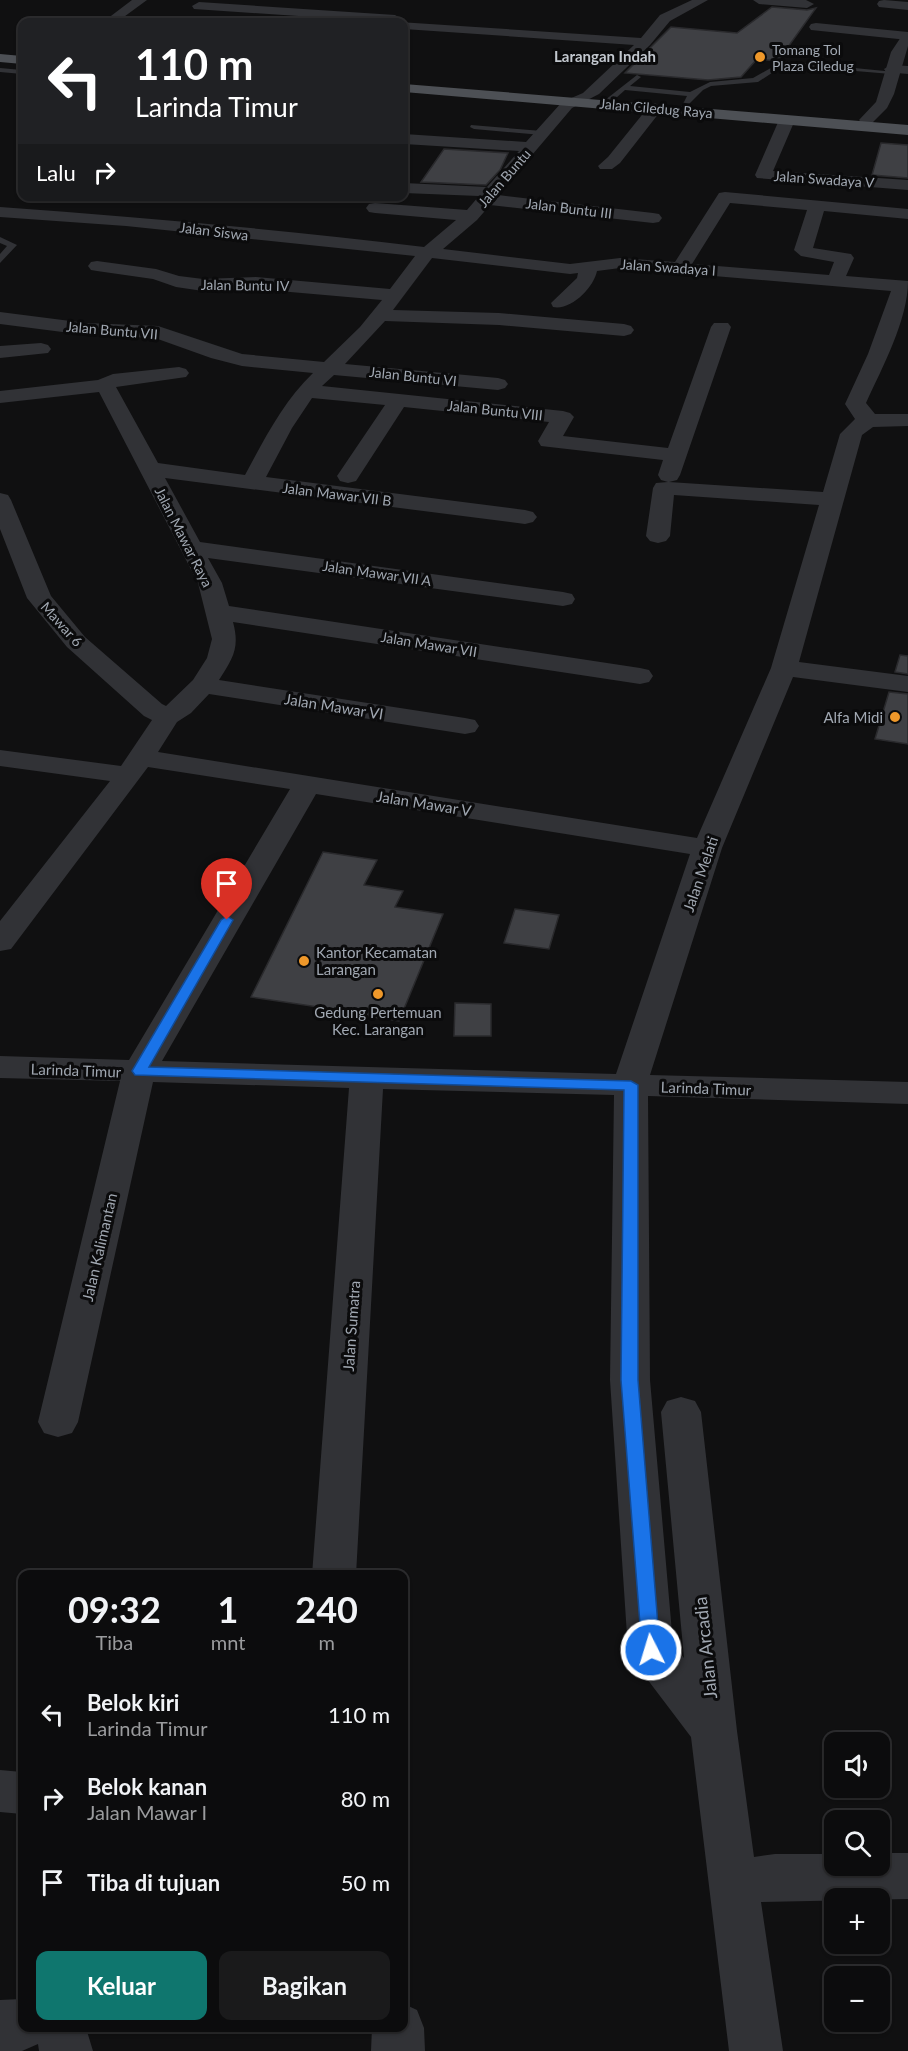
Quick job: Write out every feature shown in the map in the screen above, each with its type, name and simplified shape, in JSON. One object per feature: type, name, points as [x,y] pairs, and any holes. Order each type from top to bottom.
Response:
[{"type":"main road","points":[[0,51],[18,52]]},
{"type":"main road","points":[[0,58],[18,60]]},
{"type":"main road","name":"Jalan Ciledug Raya","points":[[408,82],[607,101],[655,108],[908,130]]},
{"type":"main road","name":"Jalan Ciledug Raya","points":[[408,88],[582,99]]},
{"type":"main road","name":"Jalan Ciledug Raya","points":[[607,101],[690,99],[908,124]]},
{"type":"street","points":[[115,18],[141,0]]},
{"type":"street","name":"Jalan Buntu","points":[[252,483],[281,428],[306,391],[328,367],[368,331],[428,252],[471,216],[567,105],[582,99],[645,42],[665,18],[702,0]]},
{"type":"street","points":[[759,0],[807,4]]},
{"type":"street","points":[[884,4],[908,6]]},
{"type":"street","points":[[199,6],[371,18]]},
{"type":"street","points":[[408,21],[645,42]]},
{"type":"street","points":[[816,27],[906,40],[891,70],[884,101],[867,120]]},
{"type":"street","points":[[891,70],[908,70]]},
{"type":"street","points":[[606,166],[614,160],[655,108]]},
{"type":"street","name":"Jalan Swadaya V","points":[[787,120],[763,175],[908,185]]},
{"type":"street","points":[[408,139],[530,147]]},
{"type":"street","name":"Jalan Buntu III","points":[[408,188],[489,196],[653,218]]},
{"type":"street","points":[[680,268],[725,197],[908,214]]},
{"type":"street","points":[[817,206],[802,246],[803,250],[845,258],[836,281]]},
{"type":"street","points":[[375,208],[471,216]]},
{"type":"street","name":"Jalan Siswa","points":[[0,213],[126,221],[428,252]]},
{"type":"street","points":[[269,252],[285,236]]},
{"type":"street","name":"Jalan Swadaya I","points":[[428,252],[570,269],[620,263],[680,268],[754,282],[836,281],[905,287]]},
{"type":"street","name":"Jalan Buntu IV","points":[[97,266],[156,274],[176,281],[203,285],[256,283],[394,295]]},
{"type":"street","points":[[560,303],[586,280],[589,268]]},
{"type":"street","points":[[905,287],[855,404],[864,413],[866,421],[908,420]]},
{"type":"street","points":[[379,315],[499,319],[624,330]]},
{"type":"street","name":"Jalan Buntu VII","points":[[0,318],[87,329],[158,332],[218,354],[242,360],[328,367]]},
{"type":"street","points":[[658,536],[664,488],[721,327]]},
{"type":"street","points":[[0,352],[40,349]]},
{"type":"street","name":"Jalan Buntu VI","points":[[328,367],[498,384]]},
{"type":"street","points":[[0,397],[102,386],[114,380],[179,373]]},
{"type":"street","name":"Jalan Mawar Raya","points":[[2,938],[134,766],[167,717],[182,707],[203,685],[220,658],[225,639],[210,583],[106,387],[102,386]]},
{"type":"street","name":"Jalan Buntu VIII","points":[[306,391],[564,417],[549,441],[676,455]]},
{"type":"street","points":[[348,476],[398,400]]},
{"type":"street","name":"Jalan Melati","points":[[714,1731],[651,1650],[630,1380],[631,1085],[635,1064],[707,848],[784,668],[850,434],[856,426],[866,421]]},
{"type":"street","name":"Jalan Mawar VII B","points":[[149,469],[525,517]]},
{"type":"street","points":[[664,488],[833,500]]},
{"type":"street","name":"Mawar 6","points":[[0,500],[39,598],[76,642],[153,710],[167,717]]},
{"type":"street","name":"Jalan Mawar VII A","points":[[191,548],[563,599]]},
{"type":"street","name":"Jalan Mawar VII","points":[[219,612],[640,676]]},
{"type":"street","points":[[784,668],[908,684]]},
{"type":"street","name":"Jalan Mawar VI","points":[[203,685],[465,726]]},
{"type":"street","name":"Jalan Mawar V","points":[[0,758],[134,766],[307,784],[707,848]]},
{"type":"street","name":"Jalan Kalimantan","points":[[58,1422],[140,1071],[307,784]]},
{"type":"street","name":"Larinda Timur","points":[[0,1067],[908,1093]]},
{"type":"street","name":"Jalan Sumatra","points":[[334,1570],[367,1078]]},
{"type":"street","name":"Jalan Arcadia","points":[[681,1412],[714,1731],[756,2051]]},
{"type":"street","points":[[0,1791],[18,1792]]},
{"type":"street","points":[[733,1884],[775,1877],[908,1876]]},
{"type":"street","points":[[0,2026],[18,2025]]},
{"type":"street","points":[[60,2032],[66,2051]]},
{"type":"street","points":[[398,2032],[398,2051]]},
{"type":"lane","points":[[623,88],[690,99],[700,88],[710,84],[755,80],[783,63],[891,70]]},
{"type":"lane","points":[[0,70],[18,72]]},
{"type":"lane","points":[[607,101],[634,79],[700,88]]},
{"type":"lane","points":[[474,127],[543,133]]},
{"type":"lane","points":[[0,240],[13,244],[0,260]]},
{"type":"building","name":"Tomang Tol Plaza Ciledug","points":[[772,7],[807,10],[816,8],[778,61],[757,59],[741,77],[708,80],[625,73],[671,27],[737,33]]},
{"type":"building","points":[[881,143],[908,145],[908,178],[872,175]]},
{"type":"building","points":[[444,149],[508,153],[500,170],[486,185],[421,182]]},
{"type":"building","points":[[900,655],[908,656],[908,674],[895,672]]},
{"type":"building","name":"Alfa Midi","points":[[889,692],[908,694],[908,744],[875,739]]},
{"type":"building","points":[[323,852],[377,860],[364,885],[403,891],[395,907],[443,914],[399,1021],[251,997]]},
{"type":"building","points":[[515,909],[559,915],[549,949],[504,943]]},
{"type":"building","points":[[455,1003],[491,1004],[491,1036],[454,1036]]},
{"type":"place","name":"Tomang Tol Plaza Ciledug","points":[[760,57]]},
{"type":"place","name":"Alfa Midi","points":[[895,717]]},
{"type":"place","name":"Kantor Kecamatan Larangan","points":[[304,961]]},
{"type":"place","name":"Gedung Pertemuan Kec. Larangan","points":[[378,994]]},
{"type":"district","name":"Larangan Indah","points":[[605,56]]},
{"type":"route","points":[[227,920],[140,1071],[631,1085],[630,1380],[651,1650]]}]
